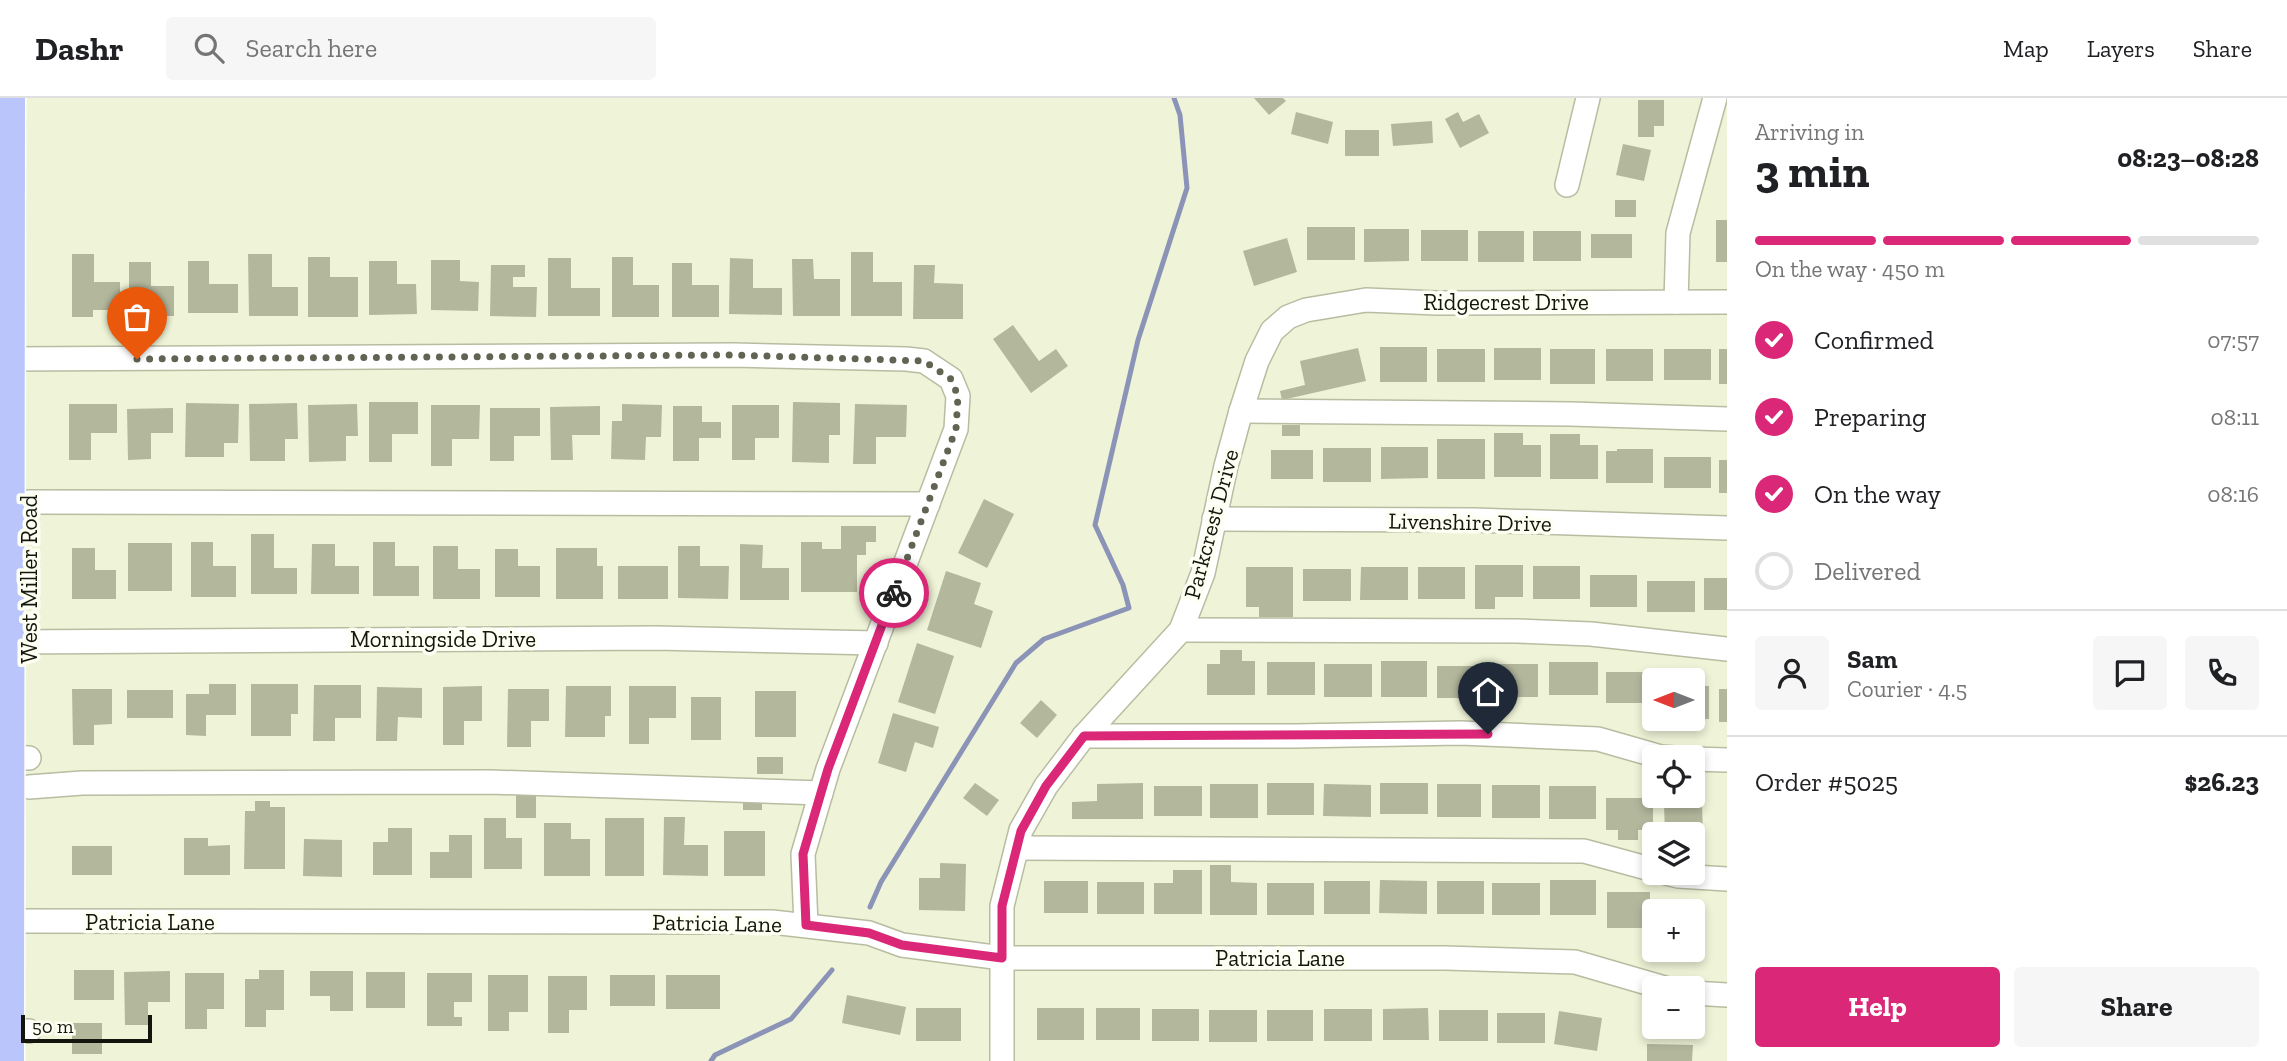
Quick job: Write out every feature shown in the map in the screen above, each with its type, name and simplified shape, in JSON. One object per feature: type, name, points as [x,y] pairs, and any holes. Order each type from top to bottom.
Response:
[{"type":"main road","name":"West Miller Road","points":[[10,98],[19,359],[5,599],[19,642]]},
{"type":"main road","name":"West Miller Road","points":[[13,190],[28,98]]},
{"type":"main road","name":"West Miller Road","points":[[9,1061],[13,1031],[13,758],[29,502],[13,455]]},
{"type":"main road","name":"West Miller Road","points":[[12,909],[29,787],[13,758]]},
{"type":"main road","name":"West Miller Road","points":[[13,1031],[29,1061]]},
{"type":"street","points":[[1567,186],[1588,98]]},
{"type":"street","points":[[1676,302],[1678,233],[1715,98]]},
{"type":"street","name":"Ridgecrest Drive","points":[[1288,317],[1306,310],[1366,300],[1437,303],[1727,302]]},
{"type":"street","name":"Parkcrest Drive","points":[[1002,1061],[1002,906],[1021,831],[1046,786],[1084,736],[1181,630],[1203,573],[1241,411],[1257,361],[1272,331],[1288,317]]},
{"type":"street","points":[[19,359],[734,355],[906,359],[924,361],[951,379],[958,396],[956,429],[821,793],[803,854],[806,925]]},
{"type":"street","points":[[1241,411],[1571,414],[1727,419]]},
{"type":"street","points":[[29,502],[928,503]]},
{"type":"street","name":"Livenshire Drive","points":[[1214,519],[1474,520],[1727,528]]},
{"type":"street","points":[[1181,630],[1517,631],[1591,634],[1727,649]]},
{"type":"street","name":"Morningside Drive","points":[[19,642],[656,638],[876,643]]},
{"type":"street","points":[[1084,736],[1461,733],[1598,739],[1642,752]]},
{"type":"street","points":[[1705,760],[1727,761]]},
{"type":"street","points":[[29,787],[82,783],[490,782],[821,793]]},
{"type":"street","points":[[1017,848],[1584,851],[1642,867]]},
{"type":"street","points":[[1705,877],[1727,879]]},
{"type":"street","name":"Patricia Lane","points":[[12,909],[772,922],[869,933],[902,945],[1002,958],[1445,958],[1575,962],[1642,981]]},
{"type":"street","points":[[1705,994],[1727,995]]},
{"type":"building","points":[[1254,98],[1283,98],[1286,101],[1269,115]]},
{"type":"building","points":[[1638,100],[1664,100],[1664,126],[1654,126],[1654,137],[1638,137]]},
{"type":"building","points":[[1296,112],[1333,122],[1328,144],[1291,134]]},
{"type":"building","points":[[1458,112],[1463,122],[1479,114],[1489,133],[1460,148],[1445,119]]},
{"type":"building","points":[[1432,121],[1433,143],[1393,146],[1391,124]]},
{"type":"building","points":[[1345,130],[1379,130],[1379,156],[1345,156]]},
{"type":"building","points":[[1623,144],[1651,150],[1644,181],[1616,175]]},
{"type":"building","points":[[1615,200],[1636,200],[1636,217],[1615,217]]},
{"type":"building","points":[[1716,220],[1727,220],[1727,262],[1716,262]]},
{"type":"building","points":[[1307,227],[1355,227],[1355,260],[1307,260]]},
{"type":"building","points":[[1364,229],[1409,229],[1409,261],[1364,262]]},
{"type":"building","points":[[1421,230],[1468,230],[1468,261],[1421,261]]},
{"type":"building","points":[[1478,231],[1524,231],[1524,262],[1478,262]]},
{"type":"building","points":[[1533,231],[1581,231],[1581,261],[1533,261]]},
{"type":"building","points":[[1591,234],[1632,234],[1632,258],[1591,258]]},
{"type":"building","points":[[1287,238],[1297,272],[1254,286],[1243,251]]},
{"type":"building","points":[[851,252],[873,252],[873,282],[902,282],[902,316],[851,316]]},
{"type":"building","points":[[72,254],[94,254],[94,282],[120,282],[120,310],[93,310],[93,317],[72,317]]},
{"type":"building","points":[[248,254],[272,254],[272,287],[298,287],[298,316],[249,316]]},
{"type":"building","points":[[308,257],[330,257],[330,277],[358,277],[358,317],[308,317]]},
{"type":"building","points":[[612,257],[633,257],[633,285],[659,285],[659,317],[612,317]]},
{"type":"building","points":[[548,258],[571,258],[571,288],[600,288],[600,316],[548,316]]},
{"type":"building","points":[[730,258],[753,259],[753,288],[782,288],[782,315],[729,314]]},
{"type":"building","points":[[792,259],[813,259],[814,279],[840,279],[840,316],[793,316]]},
{"type":"building","points":[[431,260],[460,260],[460,281],[479,282],[478,311],[431,310]]},
{"type":"building","points":[[188,261],[209,261],[209,284],[238,284],[238,313],[188,313]]},
{"type":"building","points":[[369,261],[397,261],[397,284],[416,284],[417,314],[369,315]]},
{"type":"building","points":[[129,262],[151,262],[151,286],[174,286],[174,316],[129,316]]},
{"type":"building","points":[[672,263],[692,263],[692,285],[719,285],[719,317],[672,317]]},
{"type":"building","points":[[491,265],[525,265],[525,277],[513,277],[513,287],[537,287],[536,317],[490,316]]},
{"type":"building","points":[[914,265],[935,265],[934,283],[963,284],[963,319],[913,319]]},
{"type":"building","points":[[1013,325],[1039,361],[1056,349],[1068,366],[1031,393],[993,339]]},
{"type":"building","points":[[1380,347],[1427,347],[1427,382],[1380,382]]},
{"type":"building","points":[[1358,348],[1366,381],[1282,400],[1280,391],[1305,385],[1300,361]]},
{"type":"building","points":[[1494,348],[1541,348],[1541,380],[1494,380]]},
{"type":"building","points":[[1437,349],[1485,349],[1485,382],[1437,382]]},
{"type":"building","points":[[1550,349],[1595,349],[1595,384],[1550,384]]},
{"type":"building","points":[[1606,349],[1653,349],[1653,381],[1606,381]]},
{"type":"building","points":[[1664,349],[1711,349],[1711,380],[1664,380]]},
{"type":"building","points":[[1719,349],[1727,349],[1727,384],[1719,384]]},
{"type":"building","points":[[369,402],[418,402],[418,434],[392,434],[392,462],[369,462]]},
{"type":"building","points":[[793,402],[840,403],[840,435],[829,435],[829,463],[792,462]]},
{"type":"building","points":[[186,403],[239,404],[238,443],[224,443],[224,457],[185,457]]},
{"type":"building","points":[[297,403],[298,439],[285,439],[285,461],[250,461],[249,404]]},
{"type":"building","points":[[69,404],[117,404],[117,433],[91,433],[91,460],[69,460]]},
{"type":"building","points":[[357,404],[358,436],[346,436],[346,461],[309,462],[308,405]]},
{"type":"building","points":[[622,404],[662,405],[661,437],[646,437],[645,460],[611,459],[612,421],[622,421]]},
{"type":"building","points":[[855,404],[907,405],[906,437],[876,437],[876,464],[853,464]]},
{"type":"building","points":[[431,405],[480,405],[479,439],[452,439],[452,466],[431,466]]},
{"type":"building","points":[[732,405],[779,405],[779,438],[755,438],[755,460],[732,460]]},
{"type":"building","points":[[600,406],[600,435],[572,435],[573,460],[551,460],[550,407]]},
{"type":"building","points":[[673,406],[702,406],[702,422],[721,422],[721,438],[699,438],[699,461],[673,461]]},
{"type":"building","points":[[173,408],[173,433],[151,433],[151,459],[128,460],[127,409]]},
{"type":"building","points":[[490,408],[540,408],[540,436],[514,436],[514,461],[490,461]]},
{"type":"building","points":[[1282,425],[1300,425],[1300,436],[1282,436]]},
{"type":"building","points":[[1494,433],[1523,433],[1523,445],[1541,445],[1541,477],[1494,477]]},
{"type":"building","points":[[1550,434],[1580,434],[1580,445],[1598,445],[1598,479],[1550,479]]},
{"type":"building","points":[[1437,439],[1485,439],[1485,479],[1437,479]]},
{"type":"building","points":[[1381,447],[1428,447],[1428,478],[1381,479]]},
{"type":"building","points":[[1323,448],[1371,448],[1371,482],[1323,482]]},
{"type":"building","points":[[1653,449],[1653,483],[1606,483],[1606,451]]},
{"type":"building","points":[[1271,450],[1313,450],[1313,479],[1271,479]]},
{"type":"building","points":[[1664,457],[1711,457],[1711,488],[1664,488]]},
{"type":"building","points":[[1719,460],[1727,460],[1727,493],[1719,493]]},
{"type":"building","points":[[984,499],[1014,514],[987,568],[958,553]]},
{"type":"building","points":[[841,526],[876,526],[876,542],[866,542],[866,555],[857,555],[857,592],[801,592],[801,542],[822,542],[822,549],[841,549]]},
{"type":"building","points":[[251,534],[274,534],[274,568],[297,568],[297,594],[251,594]]},
{"type":"building","points":[[191,542],[213,542],[213,566],[236,566],[236,597],[191,597]]},
{"type":"building","points":[[373,542],[395,542],[395,566],[419,566],[419,596],[373,596]]},
{"type":"building","points":[[128,543],[172,543],[172,591],[128,591]]},
{"type":"building","points":[[312,544],[335,544],[335,566],[359,566],[359,594],[311,594]]},
{"type":"building","points":[[740,544],[763,545],[762,568],[789,568],[789,600],[740,600]]},
{"type":"building","points":[[433,546],[458,546],[458,569],[480,569],[480,599],[433,599]]},
{"type":"building","points":[[678,546],[700,546],[700,566],[729,566],[728,599],[678,598]]},
{"type":"building","points":[[72,548],[95,548],[95,570],[116,570],[116,599],[72,599]]},
{"type":"building","points":[[556,548],[597,548],[597,566],[603,566],[603,599],[556,599]]},
{"type":"building","points":[[495,549],[518,549],[518,566],[540,566],[540,597],[495,597]]},
{"type":"building","points":[[1475,565],[1523,565],[1523,597],[1495,597],[1495,609],[1475,609]]},
{"type":"building","points":[[618,566],[668,566],[668,599],[618,599]]},
{"type":"building","points":[[1533,566],[1580,566],[1580,599],[1533,599]]},
{"type":"building","points":[[1246,567],[1293,567],[1293,617],[1259,617],[1259,607],[1246,607]]},
{"type":"building","points":[[1361,567],[1408,567],[1408,600],[1360,600]]},
{"type":"building","points":[[1418,567],[1465,567],[1465,599],[1418,599]]},
{"type":"building","points":[[1303,569],[1351,569],[1351,601],[1303,601]]},
{"type":"building","points":[[946,571],[981,583],[974,604],[993,611],[981,648],[927,630]]},
{"type":"building","points":[[1590,575],[1637,575],[1637,607],[1590,607]]},
{"type":"building","points":[[1704,578],[1727,578],[1727,610],[1704,610]]},
{"type":"building","points":[[1647,581],[1695,581],[1695,612],[1647,612]]},
{"type":"building","points":[[917,643],[954,656],[935,714],[898,702]]},
{"type":"building","points":[[1220,650],[1242,650],[1242,661],[1255,661],[1255,695],[1207,695],[1207,664],[1220,664]]},
{"type":"building","points":[[1381,661],[1427,661],[1427,697],[1381,697]]},
{"type":"building","points":[[1267,662],[1315,662],[1315,695],[1267,695]]},
{"type":"building","points":[[1549,662],[1598,662],[1598,695],[1549,695]]},
{"type":"building","points":[[1324,664],[1372,664],[1372,697],[1324,697]]},
{"type":"building","points":[[1493,664],[1538,664],[1538,697],[1493,697]]},
{"type":"building","points":[[1437,666],[1484,666],[1484,698],[1437,698]]},
{"type":"building","points":[[1606,672],[1642,672],[1642,703],[1606,703]]},
{"type":"building","points":[[209,684],[236,684],[236,715],[206,715],[206,736],[186,735],[186,694],[209,694]]},
{"type":"building","points":[[251,684],[298,684],[298,714],[291,714],[291,736],[251,736]]},
{"type":"building","points":[[314,685],[361,685],[361,718],[335,718],[335,741],[313,741]]},
{"type":"building","points":[[482,686],[482,721],[464,721],[464,745],[443,745],[443,687]]},
{"type":"building","points":[[566,686],[611,686],[611,716],[605,716],[605,737],[565,737]]},
{"type":"building","points":[[629,686],[676,686],[676,718],[649,718],[649,744],[629,744]]},
{"type":"building","points":[[1705,686],[1709,686],[1709,719],[1705,719]]},
{"type":"building","points":[[377,687],[422,688],[422,718],[398,717],[397,741],[376,741]]},
{"type":"building","points":[[72,689],[112,689],[112,724],[94,725],[94,745],[73,745]]},
{"type":"building","points":[[508,689],[549,689],[549,721],[531,721],[531,747],[507,747]]},
{"type":"building","points":[[1719,689],[1727,689],[1727,722],[1719,722]]},
{"type":"building","points":[[127,690],[173,690],[173,718],[127,718]]},
{"type":"building","points":[[755,691],[796,691],[796,737],[755,737]]},
{"type":"building","points":[[691,697],[721,697],[721,740],[691,740]]},
{"type":"building","points":[[1041,700],[1057,715],[1037,738],[1020,723]]},
{"type":"building","points":[[893,713],[939,727],[933,748],[915,742],[906,772],[878,763]]},
{"type":"building","points":[[757,757],[783,757],[783,774],[757,774]]},
{"type":"building","points":[[975,783],[999,800],[987,816],[963,798]]},
{"type":"building","points":[[1143,783],[1143,819],[1072,819],[1072,802],[1097,801],[1097,784]]},
{"type":"building","points":[[1267,783],[1314,783],[1314,815],[1267,815]]},
{"type":"building","points":[[1380,783],[1428,783],[1428,814],[1380,814]]},
{"type":"building","points":[[1210,784],[1258,784],[1258,818],[1210,818]]},
{"type":"building","points":[[1324,784],[1371,785],[1371,817],[1323,816]]},
{"type":"building","points":[[1437,784],[1481,784],[1481,817],[1437,817]]},
{"type":"building","points":[[1492,785],[1540,785],[1540,818],[1492,818]]},
{"type":"building","points":[[1154,786],[1202,786],[1202,816],[1154,816]]},
{"type":"building","points":[[1549,786],[1596,786],[1596,819],[1549,819]]},
{"type":"building","points":[[516,794],[536,794],[536,818],[516,818]]},
{"type":"building","points":[[743,794],[762,794],[762,810],[743,810]]},
{"type":"building","points":[[1606,798],[1642,798],[1642,808],[1653,808],[1653,822],[1642,822],[1642,830],[1638,830],[1638,840],[1618,840],[1618,830],[1606,830]]},
{"type":"building","points":[[255,801],[270,801],[270,807],[285,807],[285,869],[244,869],[245,811],[255,811]]},
{"type":"building","points":[[1664,808],[1702,808],[1703,822],[1665,822]]},
{"type":"building","points":[[664,817],[685,817],[684,845],[708,845],[708,876],[663,875]]},
{"type":"building","points":[[484,818],[506,818],[506,838],[522,838],[522,869],[484,869]]},
{"type":"building","points":[[605,818],[644,818],[644,876],[605,876]]},
{"type":"building","points":[[544,823],[571,823],[571,839],[590,839],[590,876],[544,876]]},
{"type":"building","points":[[388,828],[412,828],[412,875],[373,875],[373,842],[388,842]]},
{"type":"building","points":[[724,831],[765,831],[765,876],[724,876]]},
{"type":"building","points":[[449,835],[472,835],[472,878],[430,878],[430,852],[449,852]]},
{"type":"building","points":[[184,838],[208,838],[208,846],[230,845],[230,875],[184,875]]},
{"type":"building","points":[[304,839],[342,840],[342,877],[303,876]]},
{"type":"building","points":[[72,846],[112,846],[112,875],[72,875]]},
{"type":"building","points":[[940,863],[966,864],[965,911],[919,910],[919,878],[940,878]]},
{"type":"building","points":[[1210,865],[1231,865],[1231,882],[1257,883],[1257,915],[1210,915]]},
{"type":"building","points":[[1173,870],[1202,870],[1202,914],[1154,914],[1154,883],[1173,883]]},
{"type":"building","points":[[1380,880],[1427,881],[1427,914],[1379,913]]},
{"type":"building","points":[[1550,880],[1596,880],[1596,915],[1550,915]]},
{"type":"building","points":[[1044,881],[1088,881],[1088,913],[1044,913]]},
{"type":"building","points":[[1324,881],[1370,881],[1370,914],[1324,914]]},
{"type":"building","points":[[1437,881],[1484,881],[1484,914],[1437,914]]},
{"type":"building","points":[[1097,882],[1144,882],[1144,914],[1097,914]]},
{"type":"building","points":[[1267,883],[1314,883],[1314,915],[1267,915]]},
{"type":"building","points":[[1492,883],[1540,883],[1540,915],[1492,915]]},
{"type":"building","points":[[1607,892],[1650,892],[1650,899],[1642,899],[1642,928],[1607,928]]},
{"type":"building","points":[[74,970],[114,970],[114,1000],[74,1000]]},
{"type":"building","points":[[259,970],[284,970],[284,1010],[266,1010],[266,1027],[245,1027],[245,979],[259,979]]},
{"type":"building","points":[[170,971],[170,1002],[148,1002],[148,1025],[125,1025],[124,972]]},
{"type":"building","points":[[310,971],[353,971],[353,1011],[330,1011],[330,996],[310,996]]},
{"type":"building","points":[[366,972],[405,972],[405,1008],[366,1008]]},
{"type":"building","points":[[185,973],[224,973],[224,1009],[207,1009],[207,1029],[185,1029]]},
{"type":"building","points":[[427,973],[472,973],[472,1002],[454,1002],[454,1017],[462,1017],[462,1026],[427,1026]]},
{"type":"building","points":[[488,975],[528,975],[528,1012],[509,1012],[509,1031],[488,1031]]},
{"type":"building","points":[[610,975],[655,975],[655,1006],[610,1006]]},
{"type":"building","points":[[666,975],[720,975],[720,1009],[666,1009]]},
{"type":"building","points":[[548,976],[587,976],[587,1010],[569,1010],[569,1033],[548,1033]]},
{"type":"building","points":[[847,995],[906,1007],[900,1035],[842,1023]]},
{"type":"building","points":[[916,1008],[961,1008],[961,1041],[916,1041]]},
{"type":"building","points":[[1037,1008],[1084,1008],[1084,1040],[1037,1040]]},
{"type":"building","points":[[1096,1008],[1140,1008],[1140,1040],[1096,1040]]},
{"type":"building","points":[[1428,1008],[1429,1040],[1383,1040],[1383,1009]]},
{"type":"building","points":[[1152,1009],[1199,1009],[1199,1041],[1152,1041]]},
{"type":"building","points":[[1324,1009],[1372,1009],[1372,1041],[1324,1041]]},
{"type":"building","points":[[1209,1010],[1257,1010],[1257,1042],[1209,1042]]},
{"type":"building","points":[[1267,1010],[1313,1010],[1313,1041],[1267,1041]]},
{"type":"building","points":[[1439,1010],[1488,1010],[1488,1041],[1439,1041]]},
{"type":"building","points":[[1559,1011],[1602,1018],[1597,1051],[1554,1044]]},
{"type":"building","points":[[1497,1013],[1545,1013],[1545,1043],[1497,1043]]},
{"type":"building","points":[[72,1023],[102,1023],[102,1054],[72,1054]]},
{"type":"building","points":[[1647,1044],[1693,1045],[1692,1061],[1647,1061]]},
{"type":"waterway","points":[[870,907],[881,882],[1016,663],[1044,639],[1129,608],[1123,585],[1095,525],[1138,340],[1187,188],[1180,115],[1174,98]]},
{"type":"waterway","points":[[711,1061],[715,1055],[791,1019],[832,970]]},
{"type":"way so far","points":[[137,359],[734,355],[924,361],[951,379],[958,396],[956,429],[894,593]]},
{"type":"route","points":[[894,593],[828,769],[803,854],[806,925],[869,933],[902,945],[1002,958],[1002,906],[1021,831],[1046,786],[1084,736],[1488,734]]}]
